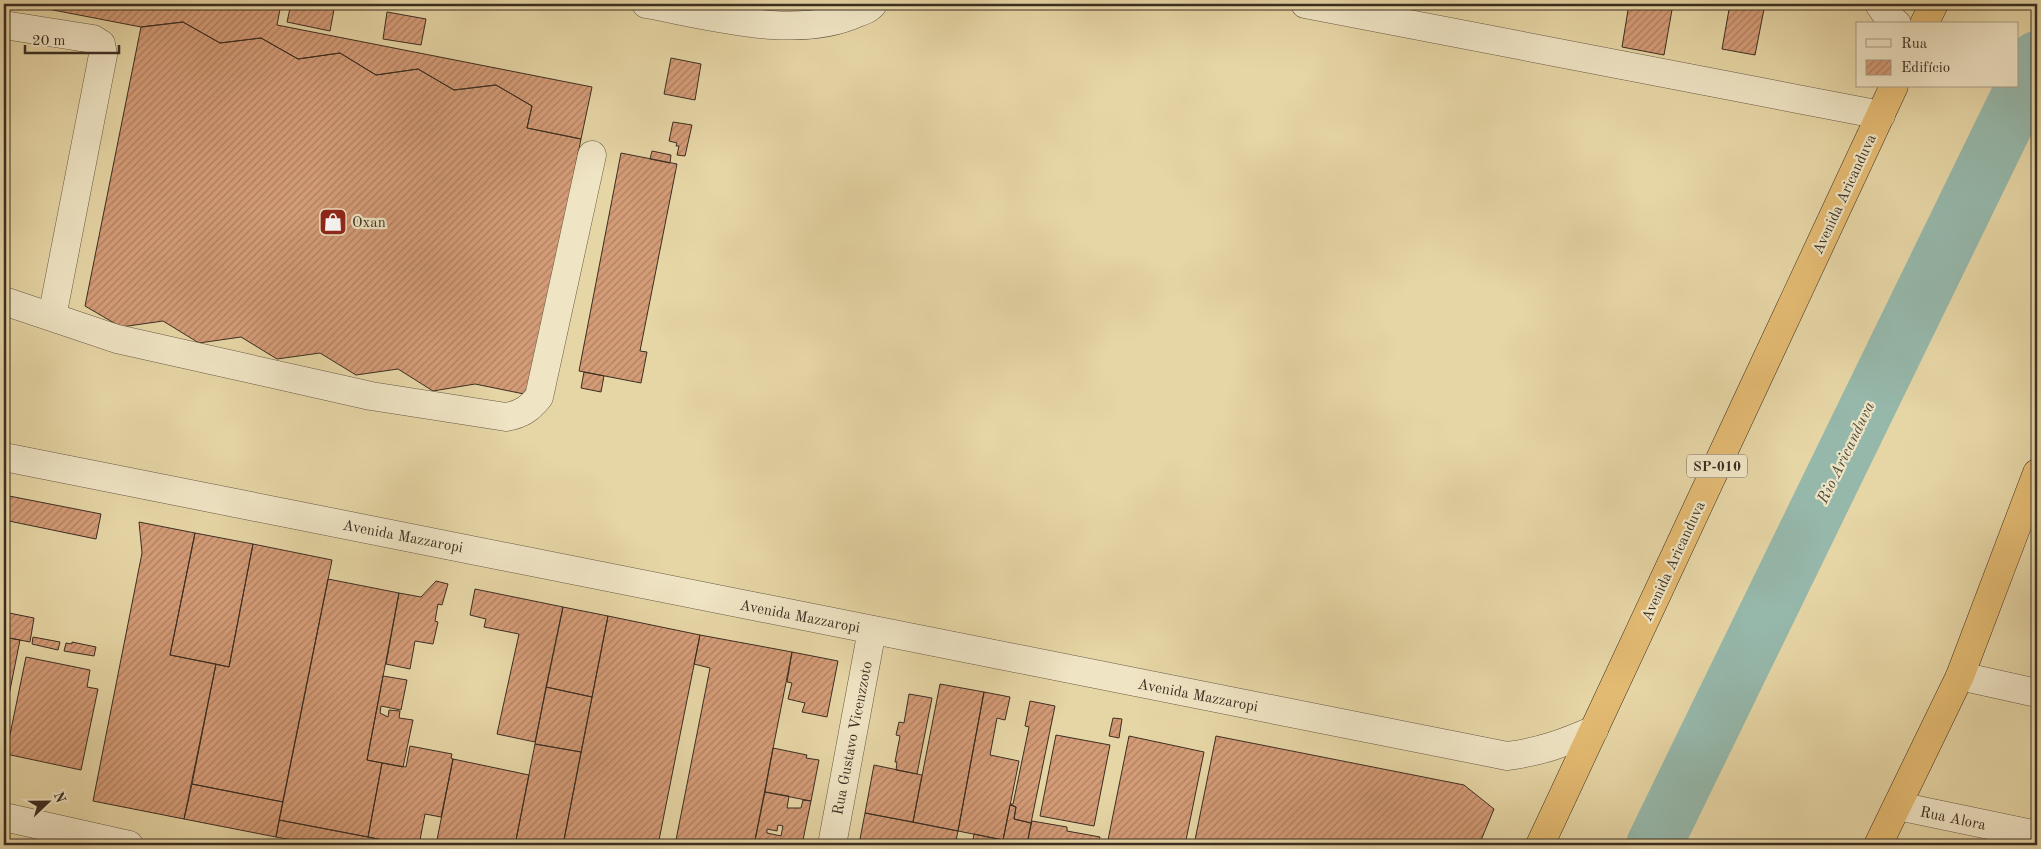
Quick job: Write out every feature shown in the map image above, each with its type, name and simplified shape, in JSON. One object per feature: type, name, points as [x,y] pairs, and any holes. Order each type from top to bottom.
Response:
[{"type":"highway","points":[[1925,22],[1934,4]]},
{"type":"highway","name":"Avenida Aricanduva","points":[[1540,845],[1893,88]]},
{"type":"highway","points":[[1878,845],[1960,676],[2037,473]]},
{"type":"street","points":[[646,4],[768,25],[813,25],[846,18],[870,8],[873,4]]},
{"type":"street","points":[[1305,4],[1881,115]]},
{"type":"street","points":[[1879,4],[1895,22]]},
{"type":"street","points":[[4,25],[93,39],[101,44],[103,55],[52,317]]},
{"type":"street","points":[[4,301],[117,339],[371,396],[506,417],[520,414],[529,409],[539,397],[592,155]]},
{"type":"street","name":"Avenida Mazzaropi","points":[[4,456],[1508,756],[1536,752],[1565,743],[1594,730]]},
{"type":"street","name":"Rua Gustavo Vicenzzoto","points":[[832,845],[872,630]]},
{"type":"street","points":[[1960,676],[2037,693]]},
{"type":"street","name":"Rua Alora","points":[[1898,806],[2028,838]]},
{"type":"street","points":[[4,817],[129,845]]},
{"type":"building","points":[[22,4],[172,4],[190,7],[191,4],[281,4],[277,25],[592,87],[581,139],[527,128],[532,106],[496,85],[454,90],[418,69],[376,75],[340,53],[298,59],[261,38],[220,43],[183,22],[141,27]]},
{"type":"building","points":[[291,4],[335,4],[330,31],[287,22]]},
{"type":"building","points":[[1629,4],[1673,4],[1664,55],[1622,47]]},
{"type":"building","points":[[1730,4],[1765,4],[1755,55],[1722,49]]},
{"type":"building","points":[[387,12],[426,19],[421,45],[383,39]]},
{"type":"building","name":"Oxan","points":[[183,22],[220,43],[261,38],[298,59],[340,53],[376,75],[418,69],[454,90],[496,85],[532,106],[527,128],[581,139],[529,395],[475,384],[433,391],[398,369],[356,375],[320,353],[277,359],[241,337],[199,343],[163,321],[121,327],[85,306],[141,27]]},
{"type":"building","points":[[671,58],[701,64],[695,100],[664,94]]},
{"type":"building","points":[[673,122],[692,125],[685,156],[677,155],[679,146],[676,146],[677,143],[669,141]]},
{"type":"building","points":[[652,151],[671,155],[670,163],[650,159]]},
{"type":"building","points":[[621,153],[677,164],[640,351],[647,352],[641,383],[579,371]]},
{"type":"building","points":[[584,372],[604,376],[601,392],[581,388]]},
{"type":"building","points":[[4,495],[101,514],[96,539],[4,520]]},
{"type":"building","points":[[139,522],[195,533],[170,655],[216,664],[184,819],[93,801],[142,553]]},
{"type":"building","points":[[195,533],[253,544],[229,667],[170,655]]},
{"type":"building","points":[[253,544],[332,560],[283,802],[192,784],[216,664],[229,667]]},
{"type":"building","points":[[328,579],[399,593],[367,760],[382,763],[368,837],[279,820]]},
{"type":"building","points":[[436,581],[448,584],[442,605],[438,604],[435,621],[438,622],[433,644],[415,641],[410,669],[386,664],[399,593],[421,597]]},
{"type":"building","points":[[475,589],[563,607],[535,742],[497,734],[519,634],[484,627],[486,619],[470,615]]},
{"type":"building","points":[[563,607],[608,616],[592,697],[546,687]]},
{"type":"building","points":[[4,612],[34,618],[30,642],[4,637]]},
{"type":"building","points":[[608,616],[700,635],[658,845],[563,845]]},
{"type":"building","points":[[700,635],[792,652],[754,845],[675,845],[710,668],[694,664]]},
{"type":"building","points":[[4,637],[20,640],[4,720]]},
{"type":"building","points":[[33,637],[60,642],[58,650],[32,644]]},
{"type":"building","points":[[72,642],[96,647],[94,656],[64,651],[66,643],[72,644]]},
{"type":"building","points":[[792,652],[838,661],[827,717],[802,712],[805,703],[788,699],[792,683],[787,682]]},
{"type":"building","points":[[26,657],[90,670],[87,687],[98,689],[81,770],[6,754]]},
{"type":"building","points":[[383,676],[407,680],[401,710],[381,706],[380,713],[388,717],[389,710],[400,711],[399,718],[413,720],[403,767],[367,760]]},
{"type":"building","points":[[940,684],[984,692],[958,831],[913,822]]},
{"type":"building","points":[[546,687],[592,697],[581,752],[535,744]]},
{"type":"building","points":[[984,692],[1010,697],[1005,720],[997,718],[990,755],[1019,761],[1003,840],[958,831]]},
{"type":"building","points":[[909,694],[932,698],[917,774],[896,770],[897,762],[895,762],[900,736],[896,735],[899,722],[904,723]]},
{"type":"building","points":[[1030,701],[1055,706],[1031,823],[1014,819],[1016,807],[1010,804],[1013,804],[1029,727],[1025,726]]},
{"type":"building","points":[[1113,718],[1122,719],[1119,738],[1109,736]]},
{"type":"building","points":[[1056,735],[1110,745],[1094,826],[1040,816]]},
{"type":"building","points":[[1129,736],[1204,752],[1185,845],[1107,845]]},
{"type":"building","points":[[1216,736],[1464,785],[1494,809],[1479,845],[1225,845],[1195,840]]},
{"type":"building","points":[[535,744],[581,752],[563,845],[515,845]]},
{"type":"building","points":[[410,746],[452,754],[451,758],[453,759],[441,817],[425,814],[419,845],[407,845],[368,837],[382,763],[406,767]]},
{"type":"building","points":[[773,748],[807,755],[806,758],[819,760],[811,801],[765,792]]},
{"type":"building","points":[[453,759],[529,775],[515,845],[436,845]]},
{"type":"building","points":[[874,765],[922,775],[913,822],[865,813]]},
{"type":"building","points":[[192,784],[283,802],[276,837],[184,819]]},
{"type":"building","points":[[765,792],[789,796],[787,808],[801,808],[803,800],[811,801],[802,845],[754,845]],"holes":[[[778,825],[783,826],[781,836],[767,833],[767,829],[777,831]]]},
{"type":"building","points":[[1010,805],[1016,807],[1014,819],[1031,823],[1027,844],[1003,840]]},
{"type":"building","points":[[865,813],[958,831],[955,845],[895,845],[860,839]]},
{"type":"building","points":[[279,820],[407,845],[319,845],[276,837]]},
{"type":"building","points":[[1032,821],[1067,827],[1067,831],[1100,837],[1098,845],[1027,844]]},
{"type":"building","points":[[974,834],[1003,840],[1002,845],[972,845]]},
{"type":"building","points":[[1003,840],[1027,844],[1032,845],[1002,845]]},
{"type":"waterway","name":"Rio Aricanduva","points":[[1654,845],[2037,59]]},
{"type":"place","name":"Oxan","points":[[333,222]]}]
